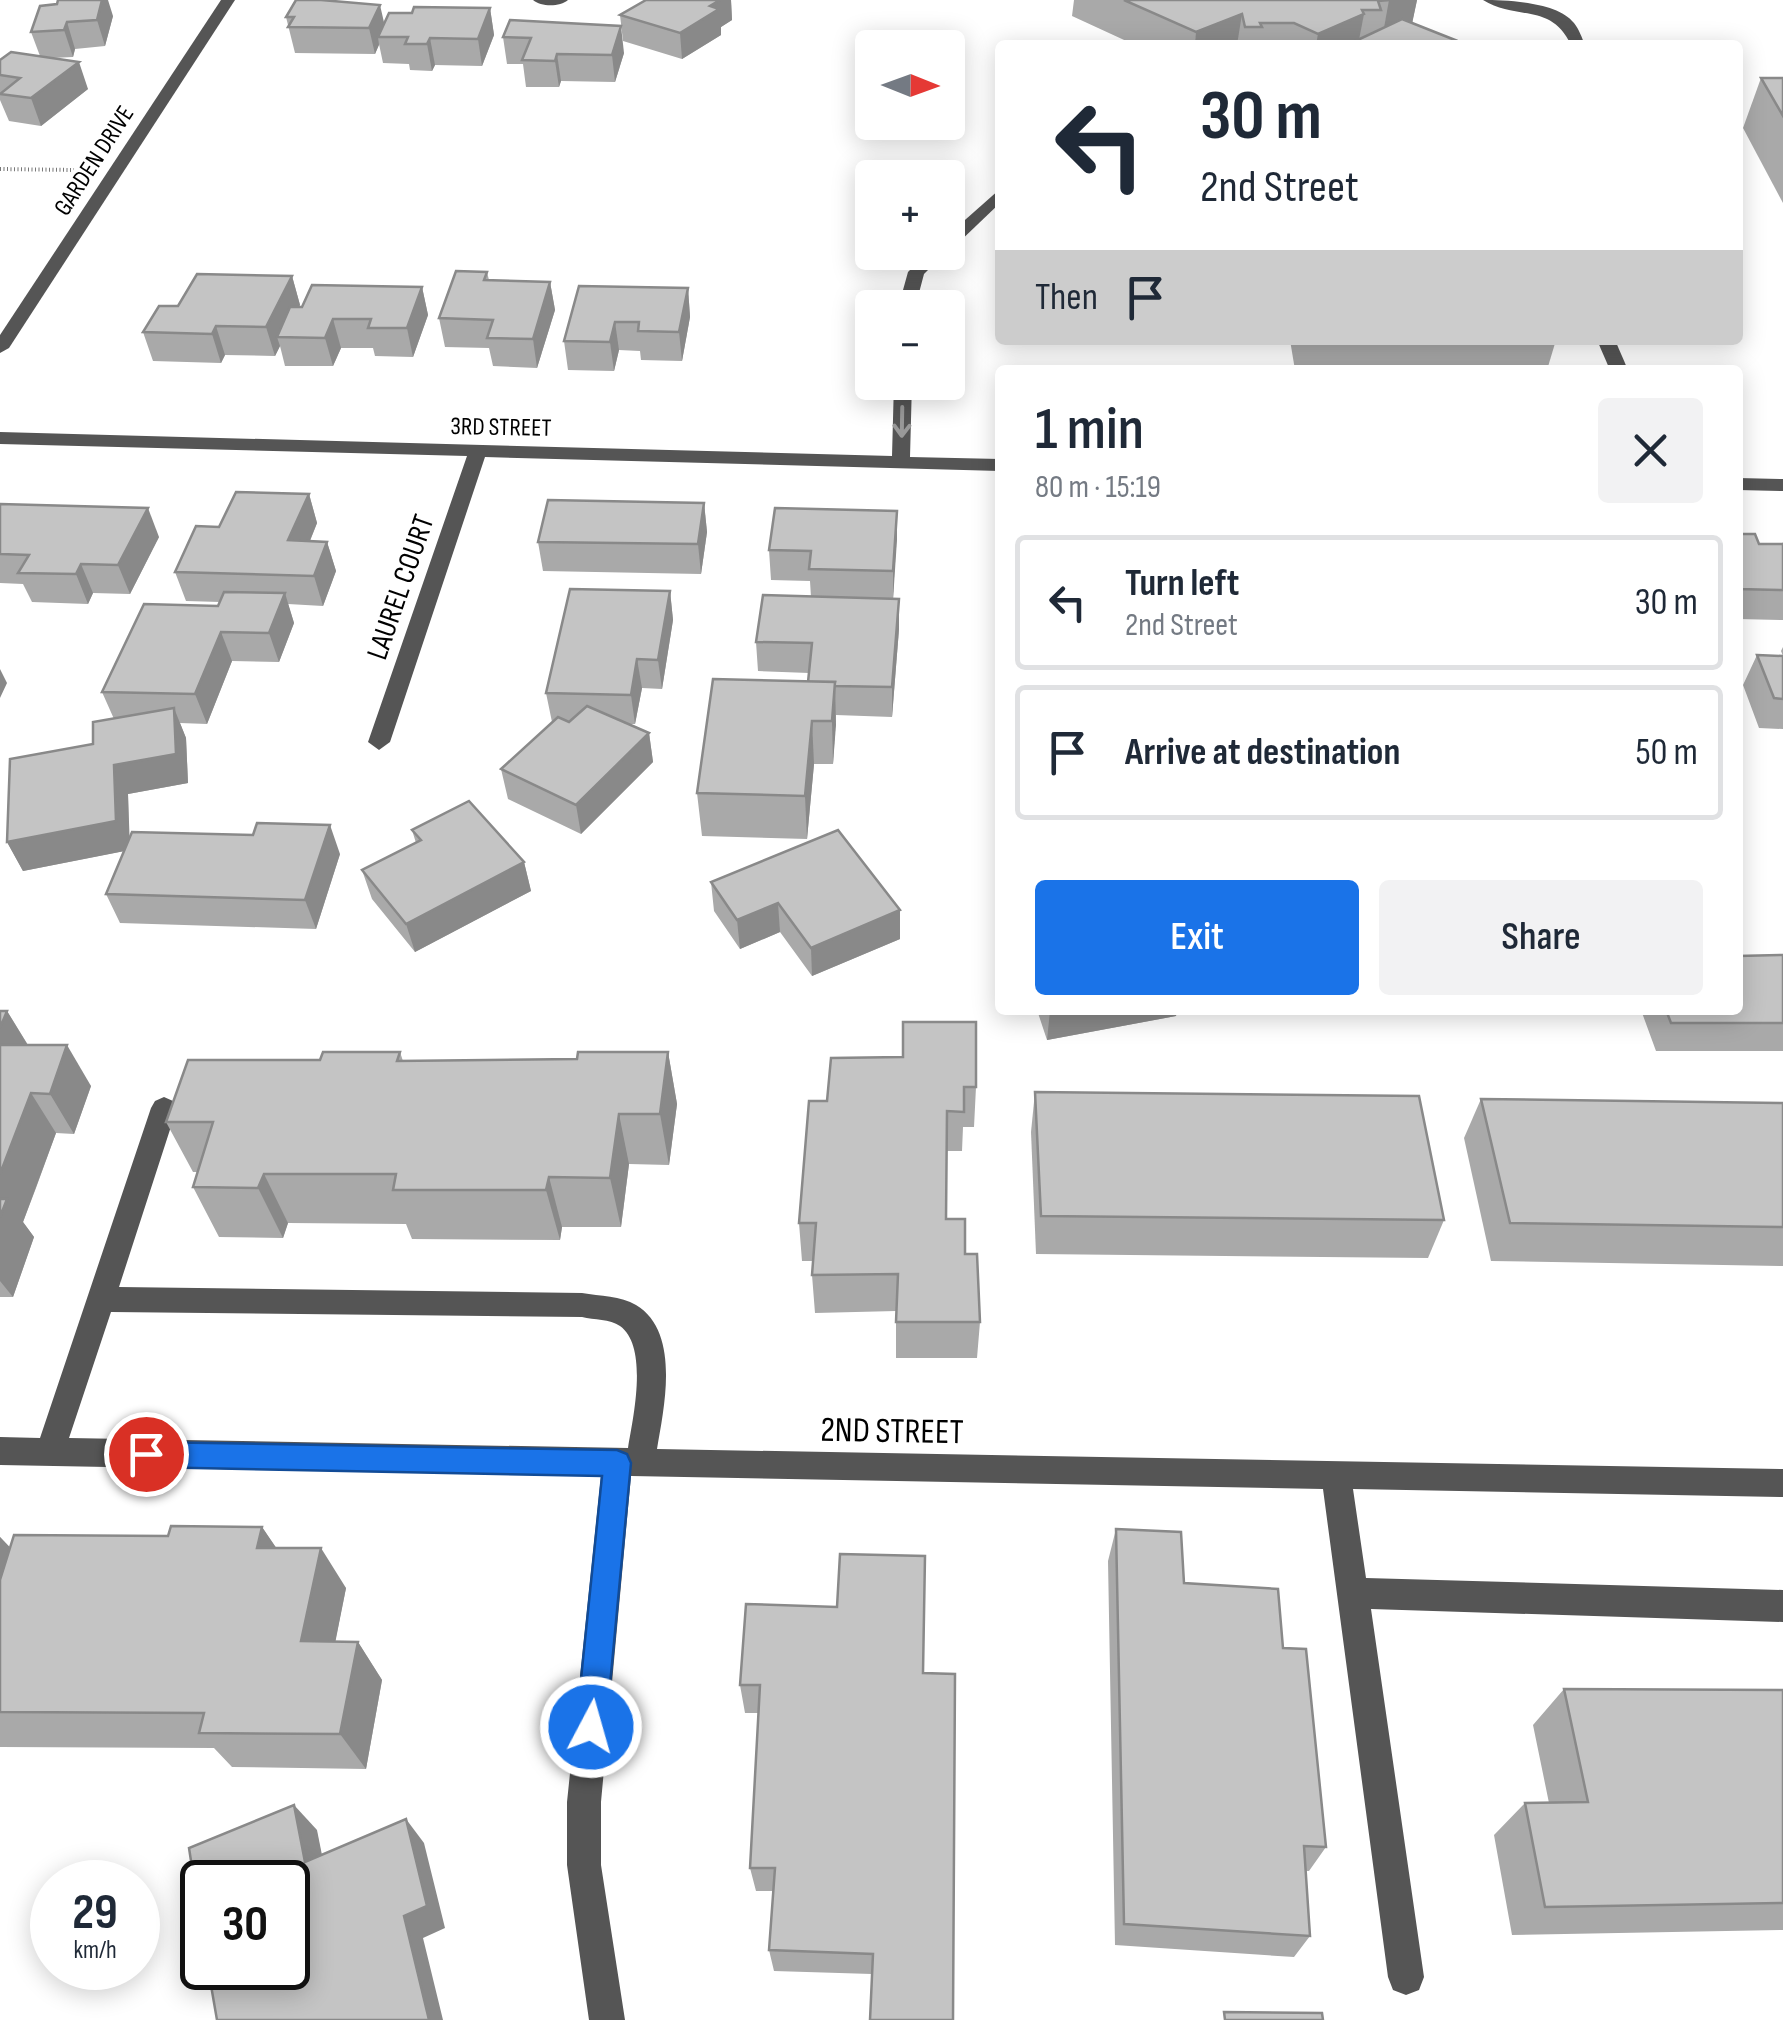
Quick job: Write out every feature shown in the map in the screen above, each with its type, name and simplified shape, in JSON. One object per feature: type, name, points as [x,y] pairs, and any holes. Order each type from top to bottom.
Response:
[{"type":"street","name":"GARDEN DRIVE","points":[[0,348],[228,0]]},
{"type":"street","points":[[540,0],[561,0]]},
{"type":"street","points":[[1490,0],[1554,15],[1568,24],[1576,40]]},
{"type":"street","points":[[965,228],[995,199]]},
{"type":"street","points":[[901,461],[903,400]]},
{"type":"street","name":"3RD STREET","points":[[0,438],[995,465]]},
{"type":"street","name":"LAUREL COURT","points":[[379,742],[478,451]]},
{"type":"street","points":[[1743,484],[1783,485]]},
{"type":"street","points":[[50,1452],[164,1108]]},
{"type":"street","points":[[101,1299],[582,1306],[628,1315],[647,1336],[651,1375],[629,1463],[584,1802],[584,1865],[608,2020]]},
{"type":"street","name":"2ND STREET","points":[[0,1452],[1783,1483]]},
{"type":"street","points":[[1336,1475],[1406,1977]]},
{"type":"street","points":[[1354,1593],[1783,1606]]},
{"type":"path","points":[[0,169],[116,171]]},
{"type":"building","points":[[58,0],[102,0],[97,20],[67,22],[64,30],[31,32],[40,6],[57,4]]},
{"type":"building","points":[[296,0],[380,5],[369,28],[288,27],[294,17],[286,17]]},
{"type":"building","points":[[646,0],[720,0],[710,6],[719,9],[680,33],[620,15]]},
{"type":"building","points":[[1124,0],[1390,0],[1378,1],[1381,10],[1362,10],[1364,14],[1318,34],[1294,23],[1245,27],[1242,14],[1196,32]]},
{"type":"building","points":[[414,7],[490,8],[478,39],[430,38],[427,44],[405,44],[408,37],[378,37],[389,13],[412,13]]},
{"type":"building","points":[[1402,19],[1455,40],[1358,40]]},
{"type":"building","points":[[510,20],[621,26],[612,55],[557,54],[555,61],[522,60],[531,38],[503,37]]},
{"type":"building","points":[[11,52],[79,62],[31,98],[0,94],[20,78],[0,75],[0,60]]},
{"type":"building","points":[[1761,78],[1783,78],[1783,116]]},
{"type":"building","points":[[456,271],[487,272],[484,280],[550,282],[533,339],[487,338],[493,320],[439,318]]},
{"type":"building","points":[[197,274],[292,276],[266,327],[216,326],[212,334],[143,332],[159,306],[178,306]]},
{"type":"building","points":[[312,285],[422,287],[407,328],[368,328],[371,319],[333,319],[325,338],[277,337],[290,307],[302,307]]},
{"type":"building","points":[[579,286],[688,288],[679,332],[638,331],[639,322],[615,322],[610,342],[564,341]]},
{"type":"building","points":[[236,492],[309,494],[288,540],[327,542],[314,576],[175,572],[196,526],[219,527]]},
{"type":"building","points":[[548,500],[704,503],[698,544],[538,542]]},
{"type":"building","points":[[0,504],[148,508],[118,565],[81,564],[76,574],[18,573],[29,555],[0,554]]},
{"type":"building","points":[[775,508],[897,511],[893,571],[809,569],[811,551],[769,550]]},
{"type":"building","points":[[1743,534],[1755,534],[1759,544],[1783,544],[1783,590],[1743,589]]},
{"type":"building","points":[[570,589],[670,591],[658,660],[637,659],[631,695],[546,693]]},
{"type":"building","points":[[224,592],[285,593],[269,633],[221,632],[195,694],[102,692],[144,604],[218,606]]},
{"type":"building","points":[[763,595],[899,599],[892,687],[808,682],[812,643],[756,642]]},
{"type":"building","points":[[1757,655],[1783,656],[1783,699],[1774,698]]},
{"type":"building","points":[[713,679],[835,682],[832,721],[812,721],[805,796],[697,793]]},
{"type":"building","points":[[587,706],[649,733],[576,805],[501,769],[558,717],[569,722]]},
{"type":"building","points":[[174,708],[176,754],[114,765],[116,821],[7,842],[10,759],[93,744],[93,722]]},
{"type":"building","points":[[469,801],[524,862],[406,924],[362,870],[421,840],[412,830]]},
{"type":"building","points":[[257,823],[330,825],[305,900],[106,894],[132,832],[253,835]]},
{"type":"building","points":[[838,830],[900,910],[811,948],[778,903],[737,920],[711,882]]},
{"type":"building","points":[[1783,955],[1783,1023],[1671,1023],[1668,1015],[1743,1015],[1743,956]]},
{"type":"building","points":[[903,1022],[976,1022],[976,1087],[964,1087],[964,1112],[947,1111],[946,1219],[965,1219],[965,1254],[977,1254],[980,1322],[896,1322],[898,1274],[812,1275],[816,1223],[799,1223],[809,1101],[827,1101],[831,1058],[903,1057]]},
{"type":"building","points":[[0,1045],[67,1045],[50,1094],[31,1093],[0,1174]]},
{"type":"building","points":[[323,1052],[400,1052],[397,1061],[577,1059],[578,1052],[668,1052],[660,1114],[619,1114],[610,1178],[549,1177],[546,1190],[393,1190],[396,1174],[264,1174],[258,1188],[193,1187],[213,1122],[166,1122],[188,1060],[320,1060]]},
{"type":"building","points":[[1035,1092],[1419,1096],[1444,1220],[1041,1216]]},
{"type":"building","points":[[1481,1099],[1783,1103],[1783,1227],[1510,1223]]},
{"type":"building","points":[[0,1199],[7,1199],[0,1217]]},
{"type":"building","points":[[171,1526],[262,1527],[257,1548],[321,1548],[301,1641],[358,1642],[340,1734],[199,1733],[204,1713],[0,1712],[0,1580],[14,1535],[168,1536]]},
{"type":"building","points":[[1116,1529],[1181,1532],[1184,1583],[1278,1589],[1283,1648],[1306,1649],[1326,1847],[1304,1846],[1310,1936],[1124,1924]]},
{"type":"building","points":[[840,1554],[925,1556],[923,1673],[955,1674],[953,2020],[870,2020],[873,1954],[769,1950],[775,1868],[750,1868],[760,1685],[740,1685],[746,1604],[837,1607]]},
{"type":"building","points":[[1564,1689],[1783,1690],[1783,1903],[1545,1907],[1525,1803],[1588,1802]]},
{"type":"building","points":[[294,1805],[305,1860],[191,1860],[189,1848]]},
{"type":"building","points":[[406,1819],[427,1906],[404,1916],[429,2020],[217,2020],[212,1990],[310,1990],[310,1860]]},
{"type":"building","points":[[1224,2012],[1322,2013],[1323,2020],[1225,2020]]},
{"type":"route","points":[[146,1454],[617,1463],[591,1727]]}]
